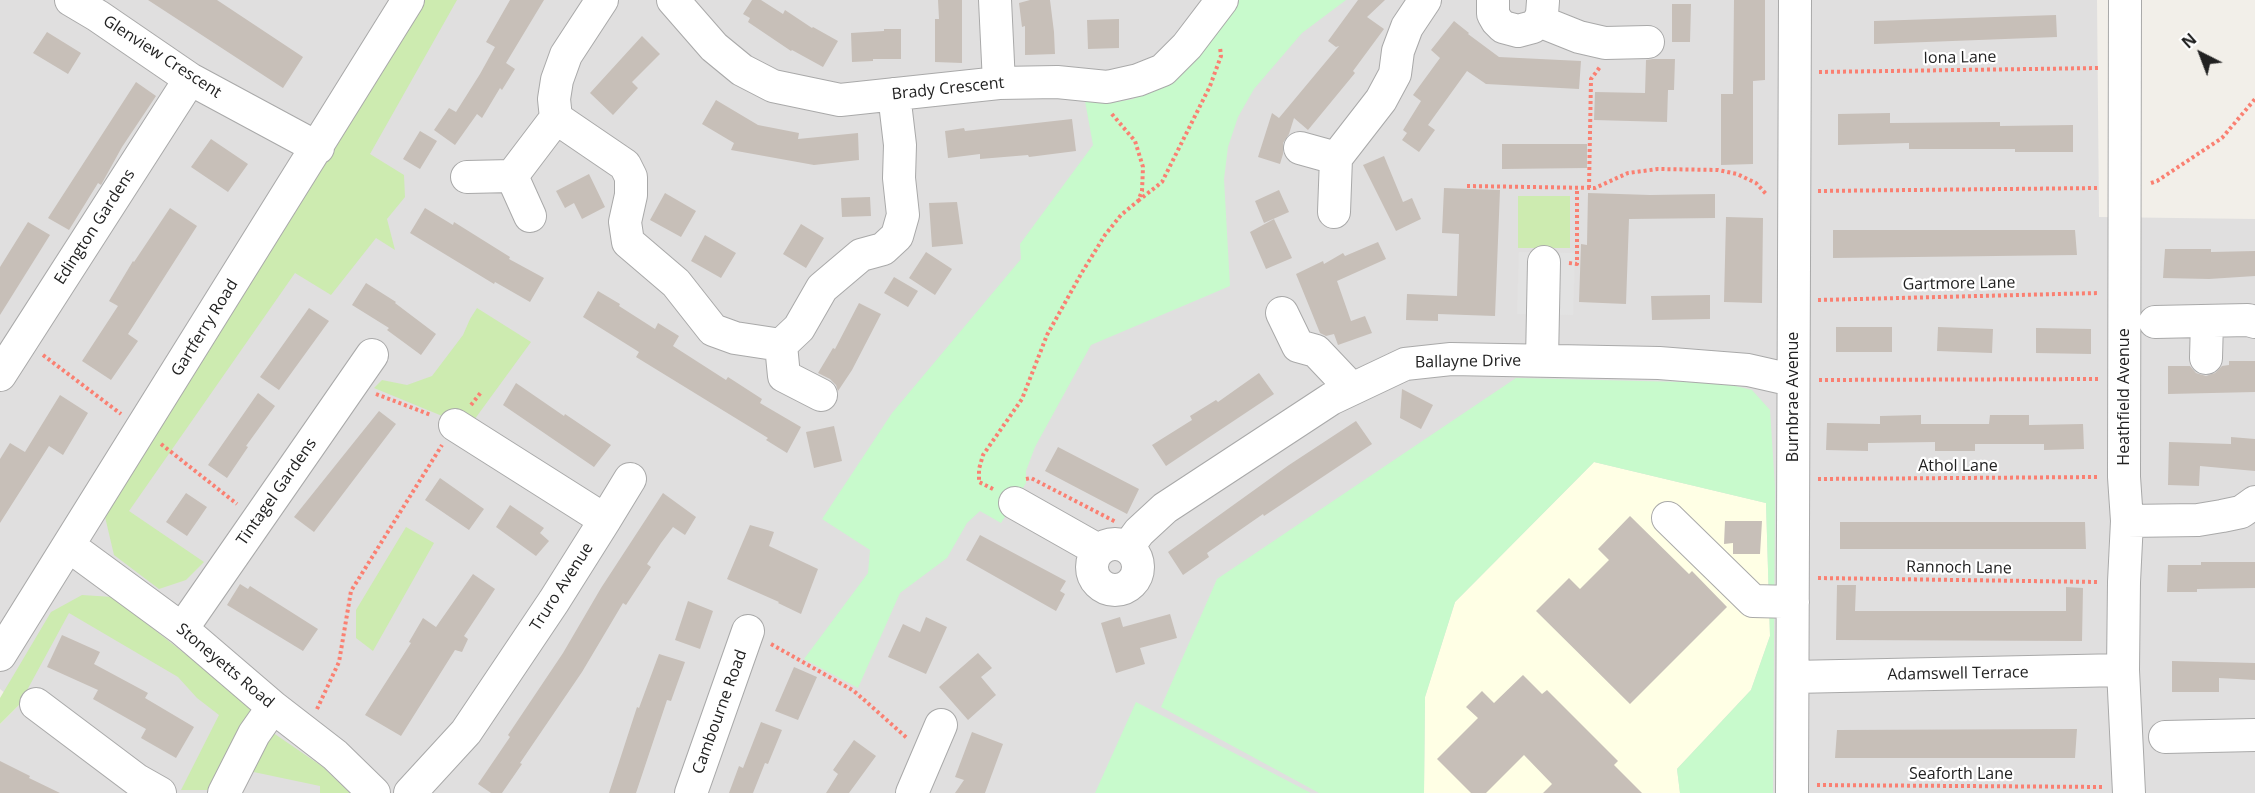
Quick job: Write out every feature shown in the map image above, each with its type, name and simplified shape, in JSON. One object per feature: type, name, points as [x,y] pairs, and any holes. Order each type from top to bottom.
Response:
[{"type":"street","name":"Glenview Crescent","points":[[71,0],[190,79],[318,147]]},
{"type":"street","name":"Gartferry Road","points":[[0,655],[408,0]]},
{"type":"street","points":[[512,176],[556,118],[554,99],[557,80],[566,55],[602,0]]},
{"type":"street","name":"Brady Crescent","points":[[673,0],[714,48],[742,70],[773,86],[840,100],[999,83],[1057,82],[1107,87],[1138,80],[1163,70],[1187,46],[1216,8]]},
{"type":"street","points":[[995,0],[999,83]]},
{"type":"street","points":[[1334,212],[1336,158],[1381,100],[1395,74],[1398,51],[1407,27],[1425,0]]},
{"type":"street","points":[[1493,0],[1493,14],[1497,21],[1510,30],[1526,30],[1541,11],[1605,52],[1648,42]]},
{"type":"street","name":"Burnbrae Avenue","points":[[1792,789],[1795,0]]},
{"type":"street","name":"Heathfield Avenue","points":[[2125,0],[2124,477],[2127,521],[2123,670],[2129,790]]},
{"type":"street","name":"Edington Gardens","points":[[0,375],[190,79]]},
{"type":"street","points":[[821,395],[780,386],[781,345],[799,328],[822,288],[861,255],[884,249],[897,236],[903,215],[899,178],[900,145],[894,94]]},
{"type":"street","points":[[556,118],[625,165],[631,177],[631,195],[625,222],[628,242],[676,283],[713,330],[735,338],[781,345]]},
{"type":"street","points":[[1300,148],[1336,158]]},
{"type":"street","points":[[467,177],[512,176]]},
{"type":"street","points":[[512,176],[530,216]]},
{"type":"street","points":[[1542,360],[1544,262]]},
{"type":"street","points":[[1282,313],[1298,346],[1316,351],[1353,388]]},
{"type":"street","points":[[2155,322],[2248,320],[2255,322]]},
{"type":"street","points":[[2206,358],[2207,321]]},
{"type":"street","name":"Tintagel Gardens","points":[[182,629],[372,355]]},
{"type":"street","name":"Ballayne Drive","points":[[1122,543],[1165,508],[1302,418],[1353,388],[1405,364],[1452,359],[1659,363],[1748,370],[1792,380]]},
{"type":"street","points":[[455,425],[605,520]]},
{"type":"street","name":"Truro Avenue","points":[[410,793],[466,732],[554,601],[630,479]]},
{"type":"street","points":[[1011,492],[1122,543]]},
{"type":"street","points":[[2127,521],[2198,520],[2241,512],[2255,502]]},
{"type":"street","points":[[1668,518],[1754,601],[1793,589]]},
{"type":"street","name":"Stoneyetts Road","points":[[69,546],[182,629],[273,707],[335,755],[374,793]]},
{"type":"street","name":"Cambourne Road","points":[[691,793],[748,631]]},
{"type":"street","name":"Adamswell Terrace","points":[[1794,677],[2123,670]]},
{"type":"street","points":[[36,704],[137,780],[160,793]]},
{"type":"street","points":[[224,793],[234,769],[273,707]]},
{"type":"street","points":[[924,777],[941,725]]},
{"type":"street","points":[[2165,737],[2255,735]]},
{"type":"path","points":[[1122,543],[1109,519],[1031,478],[1011,492],[979,482],[979,469],[983,455],[1022,399],[1047,335],[1105,235],[1121,215],[1162,182],[1210,86],[1221,56],[1216,8]]},
{"type":"path","points":[[1589,188],[1591,79],[1605,52]]},
{"type":"path","name":"Iona Lane","points":[[1795,73],[2126,68]]},
{"type":"path","points":[[1089,86],[1136,141],[1143,167],[1142,191],[1138,201]]},
{"type":"path","points":[[1467,186],[1595,188],[1628,173],[1648,170],[1718,170],[1737,174],[1794,205],[2125,188],[2157,182],[2222,138],[2255,99]]},
{"type":"path","points":[[1544,262],[1577,264],[1576,188]]},
{"type":"path","name":"Gartmore Lane","points":[[1794,300],[2124,292]]},
{"type":"path","points":[[23,340],[258,520]]},
{"type":"path","points":[[1792,380],[2124,379]]},
{"type":"path","points":[[353,385],[455,425]]},
{"type":"path","points":[[303,729],[314,715],[339,663],[351,591],[455,425],[482,391]]},
{"type":"path","name":"Athol Lane","points":[[1793,479],[2124,477]]},
{"type":"path","name":"Rannoch Lane","points":[[1793,589],[2124,582]]},
{"type":"path","points":[[748,631],[854,691],[924,777]]},
{"type":"path","name":"Seaforth Lane","points":[[1792,789],[2129,790]]},
{"type":"shaded area","points":[[0,0],[2097,0],[2099,217],[2255,219],[2255,793],[0,793],[0,724],[19,705],[0,689]]},
{"type":"shaded area","points":[[1519,252],[1575,253],[1573,315],[1517,314]]},
{"type":"shaded area","points":[[1594,462],[1766,503],[1770,636],[1751,690],[1677,769],[1680,793],[1424,793],[1425,697],[1455,602]]},
{"type":"green space","points":[[424,0],[457,0],[370,154],[404,175],[405,197],[387,219],[395,250],[376,238],[331,295],[295,273],[129,511],[204,562],[186,580],[159,589],[114,555],[102,504]]},
{"type":"green space","points":[[1233,0],[1346,0],[1302,33],[1254,89],[1238,117],[1228,147],[1224,179],[1230,286],[1091,345],[1035,447],[1026,471],[1026,483],[1001,523],[980,511],[967,523],[947,558],[900,593],[858,688],[804,659],[868,573],[870,550],[822,519],[892,413],[1021,259],[1020,244],[1093,145],[1085,101],[1111,103],[1133,99],[1173,77]]},
{"type":"green space","points":[[1518,196],[1570,196],[1570,248],[1518,248]]},
{"type":"green space","points":[[477,308],[531,342],[469,427],[374,388],[382,380],[407,385],[432,376],[463,335]]},
{"type":"green space","points":[[1516,378],[1723,383],[1752,390],[1770,410],[1775,487],[1773,793],[1680,793],[1677,769],[1751,690],[1770,636],[1766,503],[1594,462],[1455,602],[1425,697],[1424,793],[1319,793],[1161,707],[1217,579]]},
{"type":"green space","points":[[406,527],[434,543],[373,651],[356,638],[356,610]]},
{"type":"green space","points":[[82,595],[113,597],[251,706],[245,737],[210,790],[181,790],[219,715],[197,698],[178,677],[69,613],[19,705],[0,724],[0,698],[51,612]]},
{"type":"green space","points":[[1136,702],[1311,793],[1095,793]]},
{"type":"green space","points":[[266,728],[323,767],[350,793],[320,793],[320,786],[244,770]]},
{"type":"building","points":[[148,0],[217,0],[303,57],[283,88]]},
{"type":"building","points":[[510,0],[544,0],[506,63],[515,69],[502,90],[500,88],[482,118],[477,114],[455,145],[434,130],[449,108],[456,112],[480,74],[495,47],[486,42]]},
{"type":"building","points":[[752,0],[761,0],[783,14],[785,10],[812,28],[838,41],[823,67],[791,51],[748,22],[750,18],[743,14]]},
{"type":"building","points":[[938,0],[962,0],[962,63],[935,62],[935,19],[939,19]]},
{"type":"building","points":[[1030,0],[1050,0],[1055,54],[1025,55],[1025,26],[1022,27],[1019,3]]},
{"type":"building","points":[[1358,0],[1385,0],[1367,17],[1384,29],[1353,71],[1355,73],[1308,130],[1294,118],[1289,134],[1283,143],[1280,164],[1258,157],[1272,113],[1279,118],[1339,46],[1336,47],[1328,41]]},
{"type":"building","points":[[1734,0],[1765,0],[1765,80],[1753,81],[1753,164],[1721,165],[1721,94],[1733,94]]},
{"type":"building","points":[[1672,4],[1691,4],[1690,42],[1672,42]]},
{"type":"building","points":[[2056,15],[2057,37],[1874,44],[1874,21]]},
{"type":"building","points":[[1119,19],[1119,48],[1088,49],[1087,20]]},
{"type":"building","points":[[1454,21],[1499,57],[1581,61],[1579,89],[1486,84],[1467,71],[1428,125],[1435,130],[1419,152],[1402,140],[1407,133],[1403,130],[1421,101],[1413,95],[1440,58],[1431,50]]},
{"type":"building","points":[[884,29],[901,29],[901,59],[852,62],[851,33],[884,31]]},
{"type":"building","points":[[47,32],[81,53],[68,74],[33,53]]},
{"type":"building","points":[[642,36],[660,54],[632,82],[638,88],[613,115],[590,93]]},
{"type":"building","points":[[1675,59],[1674,90],[1668,90],[1667,122],[1594,120],[1595,92],[1645,93],[1646,60]]},
{"type":"building","points":[[136,82],[156,96],[122,147],[101,185],[98,183],[69,230],[48,218]]},
{"type":"building","points":[[716,100],[758,125],[799,133],[798,139],[858,133],[859,160],[814,165],[731,150],[734,143],[702,124]]},
{"type":"building","points":[[1890,113],[1890,123],[2000,122],[2000,126],[2073,125],[2073,152],[2015,152],[2015,149],[1909,149],[1909,143],[1838,145],[1838,114]]},
{"type":"building","points":[[1072,119],[1076,151],[1029,157],[1028,155],[980,159],[980,154],[948,158],[945,131],[964,128],[965,131]]},
{"type":"building","points":[[420,131],[437,141],[420,169],[403,159]]},
{"type":"building","points":[[211,139],[248,164],[228,192],[191,167]]},
{"type":"building","points":[[1502,144],[1587,144],[1587,168],[1502,169]]},
{"type":"building","points":[[1384,156],[1403,202],[1412,198],[1421,219],[1396,231],[1363,165]]},
{"type":"building","points":[[589,174],[605,207],[582,219],[574,203],[565,208],[556,191]]},
{"type":"building","points":[[1444,188],[1500,190],[1495,316],[1438,314],[1438,321],[1406,320],[1407,294],[1457,296],[1459,234],[1442,233]]},
{"type":"building","points":[[1279,190],[1289,212],[1264,223],[1255,201]]},
{"type":"building","points":[[665,193],[696,211],[681,237],[650,220]]},
{"type":"building","points":[[1588,193],[1715,194],[1715,218],[1629,219],[1626,304],[1579,302],[1581,244],[1587,245]]},
{"type":"building","points":[[870,197],[871,216],[842,217],[841,198]]},
{"type":"building","points":[[957,202],[963,244],[932,247],[929,203]]},
{"type":"building","points":[[170,208],[197,226],[128,334],[138,341],[111,380],[82,361],[118,306],[109,301],[133,261]]},
{"type":"building","points":[[425,208],[453,225],[454,222],[510,257],[509,259],[544,278],[530,302],[495,282],[494,284],[410,233]]},
{"type":"building","points":[[1726,217],[1763,218],[1762,303],[1724,302]]},
{"type":"building","points":[[1274,219],[1292,258],[1266,269],[1250,232]]},
{"type":"building","points":[[28,222],[50,235],[0,315],[0,267]]},
{"type":"building","points":[[801,224],[824,238],[806,268],[783,254]]},
{"type":"building","points":[[1833,230],[2075,230],[2077,255],[1833,258]]},
{"type":"building","points":[[705,235],[736,253],[721,278],[691,261]]},
{"type":"building","points":[[1378,242],[1386,259],[1337,281],[1351,321],[1365,316],[1372,333],[1338,345],[1334,334],[1326,336],[1320,333],[1296,274],[1323,261],[1324,264],[1343,253],[1345,256]]},
{"type":"building","points":[[2165,249],[2211,249],[2211,252],[2255,251],[2255,276],[2209,279],[2163,278]]},
{"type":"building","points":[[926,252],[952,269],[935,295],[909,278]]},
{"type":"building","points":[[894,277],[918,291],[908,307],[884,293]]},
{"type":"building","points":[[366,283],[396,302],[436,334],[421,355],[387,330],[389,328],[352,305]]},
{"type":"building","points":[[598,291],[655,329],[658,323],[679,336],[673,346],[726,380],[728,377],[762,399],[760,403],[801,427],[787,453],[766,440],[768,438],[636,357],[639,352],[583,317]]},
{"type":"building","points":[[1710,295],[1710,319],[1652,320],[1651,296]]},
{"type":"building","points":[[859,303],[881,314],[852,370],[838,391],[830,379],[818,373],[833,348],[835,349]]},
{"type":"building","points":[[309,308],[329,321],[279,390],[260,377]]},
{"type":"building","points":[[1836,327],[1892,327],[1892,352],[1836,352]]},
{"type":"building","points":[[1938,327],[1993,329],[1992,353],[1937,351]]},
{"type":"building","points":[[2036,328],[2091,329],[2091,354],[2036,353]]},
{"type":"building","points":[[2229,361],[2255,361],[2255,392],[2168,394],[2168,366],[2190,366],[2196,373],[2206,376],[2215,373],[2222,366],[2229,365]]},
{"type":"building","points":[[1259,373],[1274,394],[1166,466],[1152,445],[1192,420],[1190,416],[1216,400],[1218,402]]},
{"type":"building","points":[[516,383],[611,445],[594,467],[503,405]]},
{"type":"building","points":[[1402,389],[1433,405],[1421,429],[1400,418]]},
{"type":"building","points":[[258,393],[275,406],[246,446],[248,447],[227,478],[208,465]]},
{"type":"building","points":[[60,395],[88,413],[63,455],[49,446],[0,523],[0,459],[10,443],[25,452]]},
{"type":"building","points":[[379,411],[396,424],[314,532],[294,517]]},
{"type":"building","points":[[1921,415],[1921,424],[1989,424],[1990,415],[2029,415],[2029,425],[2083,424],[2084,449],[2044,450],[2044,444],[1975,444],[1975,451],[1935,451],[1935,442],[1868,443],[1868,451],[1826,450],[1827,423],[1880,424],[1880,416]]},
{"type":"building","points":[[1356,421],[1372,444],[1264,516],[1263,514],[1207,553],[1209,557],[1183,575],[1168,552],[1289,465]]},
{"type":"building","points":[[834,426],[842,461],[814,468],[806,432]]},
{"type":"building","points":[[2231,437],[2255,439],[2255,471],[2200,466],[2199,486],[2168,485],[2169,442],[2231,444]]},
{"type":"building","points":[[1058,447],[1139,489],[1127,514],[1045,471]]},
{"type":"building","points":[[440,478],[484,509],[469,530],[425,500]]},
{"type":"building","points":[[186,493],[207,507],[187,536],[166,522]]},
{"type":"building","points":[[663,493],[696,517],[685,535],[673,527],[661,543],[647,564],[651,567],[626,605],[623,603],[582,672],[520,763],[522,764],[502,793],[491,793],[478,784]]},
{"type":"building","points":[[510,505],[544,528],[540,533],[549,541],[536,556],[496,527]]},
{"type":"building","points":[[1630,516],[1689,574],[1692,571],[1727,607],[1630,704],[1536,611],[1569,578],[1580,589],[1609,560],[1598,549]]},
{"type":"building","points":[[1725,521],[1762,521],[1760,554],[1733,554],[1733,543],[1724,544]]},
{"type":"building","points":[[1840,522],[2085,522],[2086,549],[1840,549]]},
{"type":"building","points":[[750,525],[774,532],[769,546],[818,569],[801,614],[727,579]]},
{"type":"building","points":[[980,535],[1066,581],[1060,591],[1065,594],[1056,611],[966,560]]},
{"type":"building","points":[[2201,562],[2255,562],[2255,588],[2167,592],[2168,565],[2201,565]]},
{"type":"building","points":[[473,574],[495,589],[464,636],[468,639],[462,652],[455,650],[401,736],[365,715],[411,643],[409,642],[423,618],[436,627]]},
{"type":"building","points":[[240,584],[248,589],[250,586],[318,629],[303,651],[227,605]]},
{"type":"building","points":[[1837,585],[1856,585],[1855,611],[2066,611],[2066,587],[2083,588],[2082,641],[1836,640]]},
{"type":"building","points":[[688,601],[713,611],[700,649],[675,640]]},
{"type":"building","points":[[1170,614],[1177,638],[1140,648],[1145,664],[1116,673],[1101,623],[1120,617],[1123,627]]},
{"type":"building","points":[[926,617],[947,627],[926,674],[888,657],[903,624],[920,632]]},
{"type":"building","points":[[62,635],[100,652],[94,664],[148,693],[145,698],[194,727],[176,758],[141,738],[146,729],[93,699],[98,690],[47,667]]},
{"type":"building","points":[[978,653],[992,668],[981,677],[996,695],[968,720],[939,687]]},
{"type":"building","points":[[659,654],[685,662],[671,701],[667,700],[636,793],[609,793],[637,707],[639,708]]},
{"type":"building","points":[[2172,661],[2255,663],[2255,680],[2219,678],[2219,692],[2172,692]]},
{"type":"building","points":[[794,667],[817,677],[798,720],[775,711]]},
{"type":"building","points":[[1523,675],[1542,694],[1547,690],[1618,761],[1614,765],[1642,793],[1543,793],[1552,784],[1524,755],[1486,793],[1471,793],[1437,759],[1478,718],[1466,707],[1482,691],[1494,703]]},
{"type":"building","points":[[761,722],[782,730],[768,764],[765,763],[753,793],[729,793],[739,766],[743,768]]},
{"type":"building","points":[[2077,729],[2075,758],[1835,758],[1837,730]]},
{"type":"building","points":[[972,732],[1003,744],[985,793],[955,793],[964,780],[955,777]]},
{"type":"building","points":[[854,740],[876,756],[849,793],[826,793],[838,774],[833,770]]},
{"type":"building","points":[[0,761],[30,776],[29,778],[60,793],[0,793]]}]
